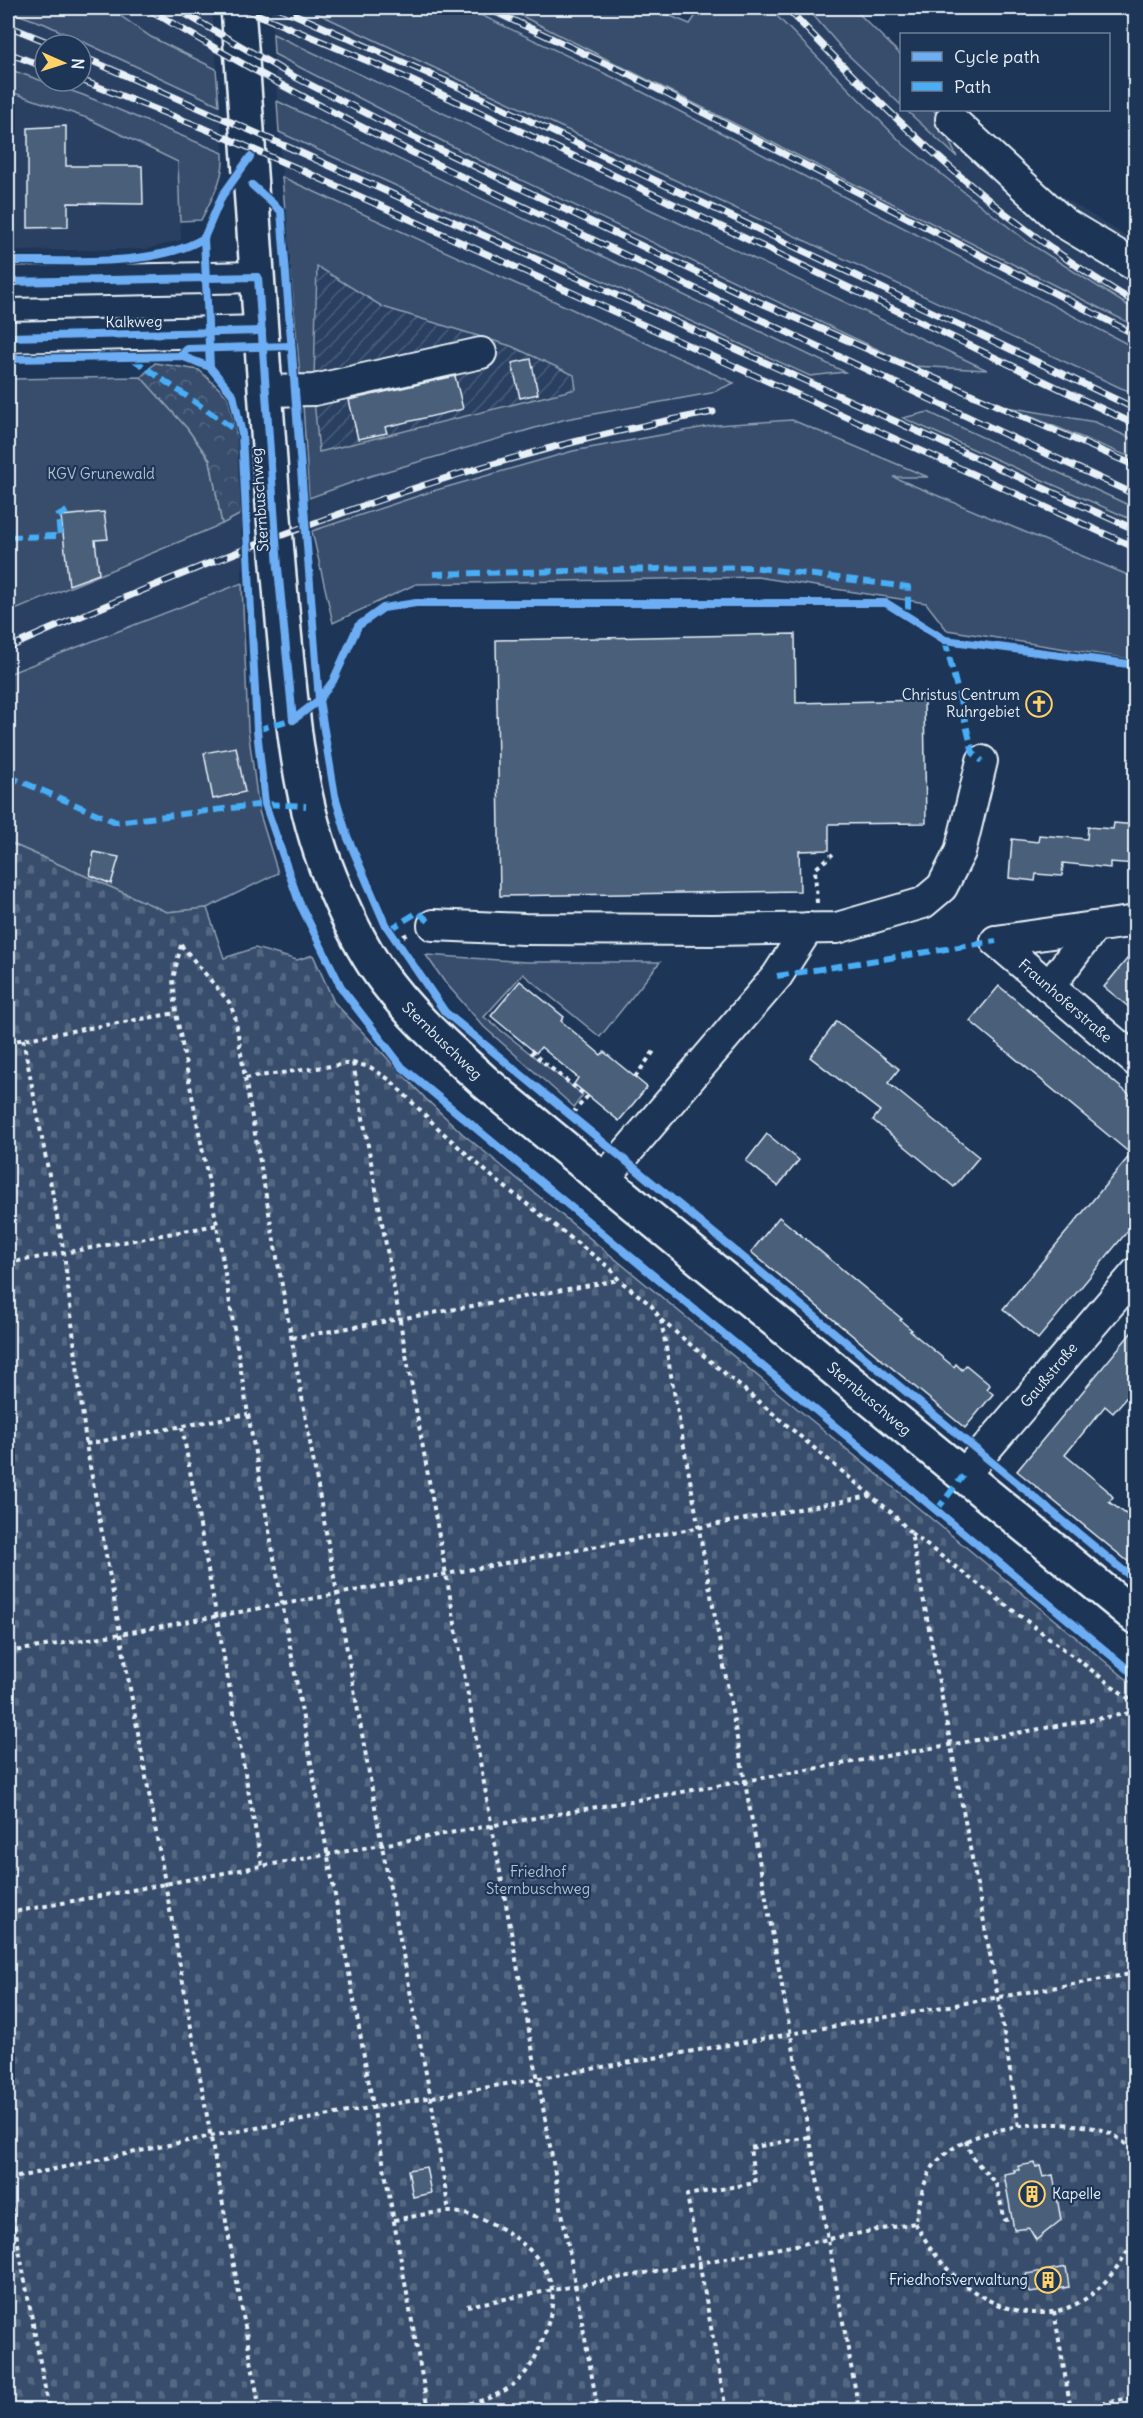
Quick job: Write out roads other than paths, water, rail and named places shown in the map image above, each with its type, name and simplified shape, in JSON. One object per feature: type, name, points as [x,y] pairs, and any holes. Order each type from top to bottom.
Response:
[{"type":"main road","name":"Sternbuschweg","points":[[238,8],[278,568],[293,720],[306,806],[319,848],[336,891],[378,971],[426,1028],[486,1083],[1136,1617]]},
{"type":"street","points":[[951,119],[1064,223],[1136,266]]},
{"type":"street","points":[[8,282],[258,277]]},
{"type":"street","name":"Kalkweg","points":[[8,337],[262,331]]},
{"type":"street","points":[[266,391],[314,390],[481,353]]},
{"type":"street","points":[[423,928],[689,930],[837,928],[923,903],[942,887],[960,852],[982,761]]},
{"type":"street","points":[[1048,987],[1094,927],[1136,921]]},
{"type":"street","name":"Fraunhoferstraße","points":[[1094,927],[996,941],[1136,1061]]},
{"type":"street","points":[[604,1179],[777,976],[808,928]]},
{"type":"street","name":"Gaußstraße","points":[[963,1476],[1136,1273]]},
{"type":"railway","points":[[147,8],[252,69],[414,153],[787,332],[1136,495]]},
{"type":"railway","points":[[175,8],[291,75],[409,135],[757,301],[1136,466]]},
{"type":"railway","points":[[242,8],[380,66],[544,142],[1136,425]]},
{"type":"railway","points":[[280,8],[461,88],[1136,409]]},
{"type":"railway","points":[[487,8],[626,73],[1136,335]]},
{"type":"railway","points":[[787,8],[867,90],[951,168],[1040,240],[1087,273],[1136,303]]},
{"type":"railway","points":[[8,26],[33,36]]},
{"type":"railway","points":[[8,53],[33,62]]},
{"type":"railway","points":[[93,61],[1136,530]]},
{"type":"railway","points":[[93,85],[299,169],[1136,548]]},
{"type":"railway","points":[[8,648],[80,616],[263,542],[390,497],[516,457],[646,425],[713,412]]},
{"type":"place","name":"Christus Centrum Ruhrgebiet","points":[[1039,704]]},
{"type":"place","name":"Kapelle","points":[[1032,2194]]},
{"type":"place","name":"Friedhofsverwaltung","points":[[1048,2280]]},
{"type":"park label","name":"KGV Grunewald","points":[[101,474]]},
{"type":"park label","name":"Friedhof Sternbuschweg","points":[[538,1880]]}]
